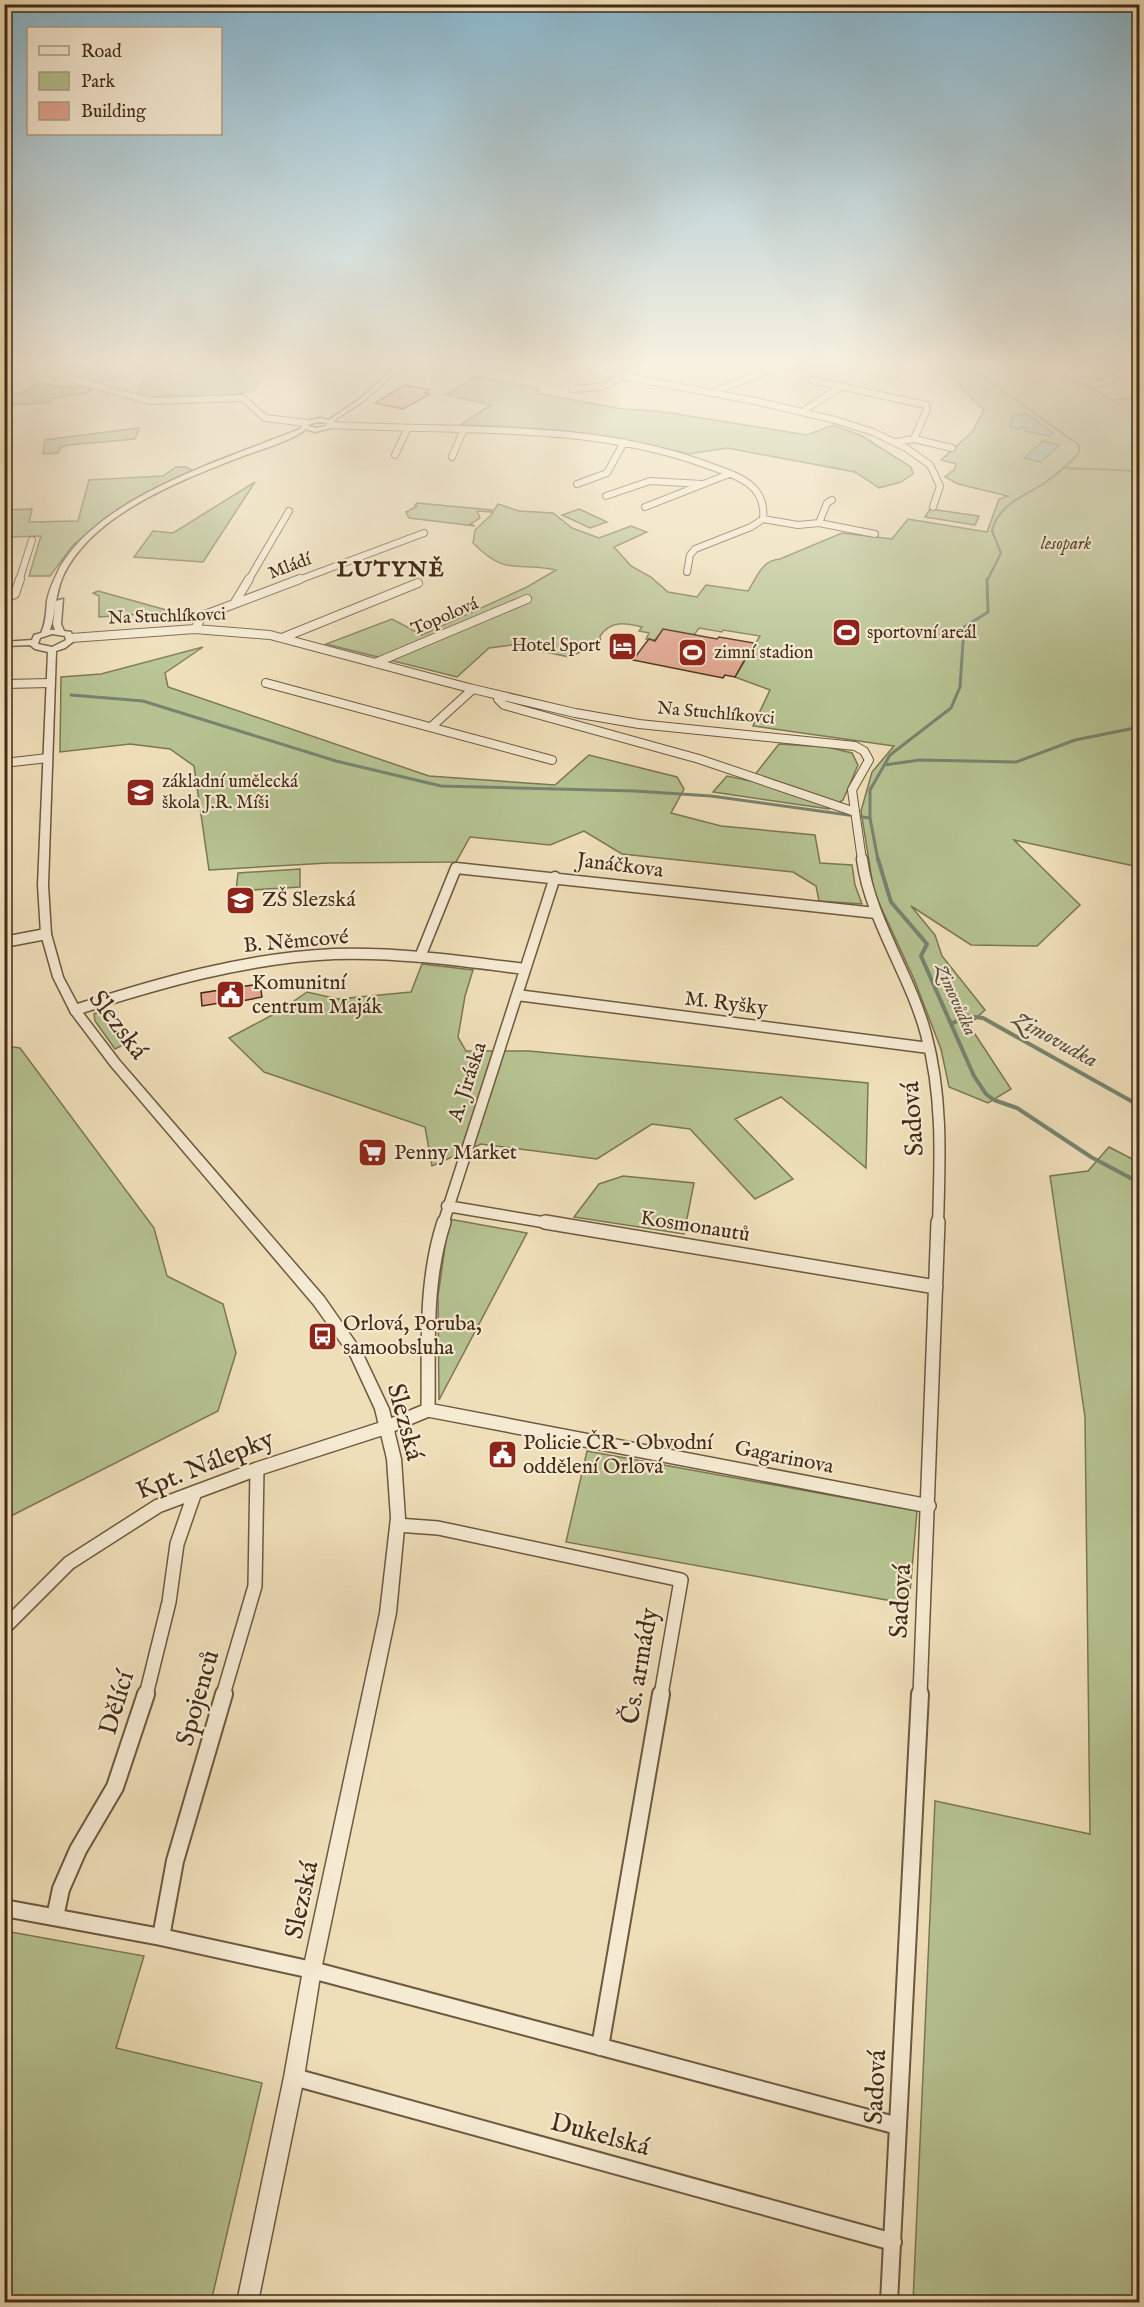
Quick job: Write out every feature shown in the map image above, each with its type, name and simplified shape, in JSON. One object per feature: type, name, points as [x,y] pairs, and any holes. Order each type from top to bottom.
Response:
[{"type":"street","points":[[45,633],[52,595],[59,576],[80,547],[126,509],[199,473]]},
{"type":"street","points":[[60,632],[57,624],[58,610],[66,578],[88,546],[113,524],[145,503],[173,488],[211,473]]},
{"type":"street","points":[[577,484],[607,473]]},
{"type":"street","points":[[725,473],[752,486],[760,494],[765,509],[763,519]]},
{"type":"street","points":[[933,507],[940,486],[934,473]]},
{"type":"street","points":[[645,507],[729,474]]},
{"type":"street","points":[[606,496],[650,481],[702,484]]},
{"type":"street","points":[[819,523],[827,503],[832,500]]},
{"type":"street","points":[[234,604],[289,512]]},
{"type":"street","points":[[687,572],[690,555],[695,549],[751,527],[763,519],[798,525],[819,523],[875,534]]},
{"type":"street","name":"Mládí","points":[[195,628],[202,616],[424,533]]},
{"type":"street","points":[[4,598],[15,594],[32,540]]},
{"type":"street","points":[[282,638],[418,583]]},
{"type":"street","name":"Topolová","points":[[375,663],[526,599]]},
{"type":"street","name":"Na Stuchlíkovci","points":[[71,638],[195,628],[246,632],[282,638],[473,689],[575,713],[639,724],[752,734],[859,747],[866,750],[869,760],[852,790],[865,884],[876,913]]},
{"type":"street","points":[[4,644],[33,642],[45,633],[60,632],[68,634],[71,638],[67,644],[52,649],[36,647],[33,642]]},
{"type":"street","name":"Slezská","points":[[52,649],[43,885],[46,934],[58,977],[75,1010],[115,1063],[331,1318],[369,1378],[387,1427],[393,1459],[397,1525],[388,1613],[312,1970],[294,2077],[249,2302]]},
{"type":"street","points":[[4,684],[51,683]]},
{"type":"street","points":[[266,683],[552,760]]},
{"type":"street","points":[[431,728],[473,689]]},
{"type":"street","name":"Na Stuchlíkovci","points":[[498,695],[498,699],[504,705],[699,759],[855,812]]},
{"type":"street","points":[[4,763],[48,758]]},
{"type":"street","name":"Janáčkova","points":[[420,957],[456,868],[876,913]]},
{"type":"street","name":"A. Jiráska","points":[[428,1410],[430,1281],[434,1252],[555,877]]},
{"type":"street","name":"Sadová","points":[[876,913],[905,976],[929,1048],[936,1083],[941,1142],[929,1506],[889,2302]]},
{"type":"street","points":[[4,942],[46,934]]},
{"type":"street","name":"B. Němcové","points":[[75,1010],[144,987],[237,965],[307,956],[420,957],[525,969]]},
{"type":"street","name":"M. Ryšky","points":[[517,995],[929,1048]]},
{"type":"street","name":"Kosmonautů","points":[[447,1206],[936,1287]]},
{"type":"street","points":[[387,1427],[428,1410]]},
{"type":"street","name":"Gagarinova","points":[[428,1410],[929,1506]]},
{"type":"street","name":"Kpt. Nálepky","points":[[4,1628],[69,1563],[158,1506],[257,1469],[387,1427]]},
{"type":"street","name":"Spojenců","points":[[162,1936],[175,1861],[255,1586],[257,1469]]},
{"type":"street","name":"Dělící","points":[[55,1917],[61,1889],[78,1850],[115,1787],[142,1709],[170,1602],[177,1544],[195,1492]]},
{"type":"street","name":"Čs. armády","points":[[397,1525],[438,1528],[681,1580],[600,2047]]},
{"type":"street","points":[[4,1908],[162,1936],[312,1970],[898,2126]]},
{"type":"street","name":"Dukelská","points":[[294,2077],[893,2242]]},
{"type":"green space","points":[[168,473],[194,473],[118,509],[73,545],[50,576],[29,576],[41,536],[11,537],[12,529],[5,527],[4,510],[32,509],[29,522],[78,521],[89,480],[163,476]]},
{"type":"green space","points":[[856,473],[913,473],[901,482],[879,488]]},
{"type":"green space","name":"lesopark","points":[[950,473],[1139,473],[1139,867],[1014,840],[1080,905],[1037,946],[971,945],[911,906],[935,935],[942,956],[985,1010],[969,1025],[1011,1089],[988,1103],[949,1087],[941,1049],[914,979],[874,892],[861,811],[872,772],[894,746],[753,726],[770,690],[735,677],[760,636],[699,628],[694,635],[663,630],[655,640],[646,639],[649,633],[639,631],[642,627],[619,624],[604,631],[600,636],[601,643],[569,657],[512,645],[489,648],[457,677],[326,644],[392,619],[422,635],[527,587],[556,570],[504,565],[485,554],[473,543],[475,530],[491,515],[498,504],[519,511],[553,513],[572,528],[599,538],[631,526],[647,532],[614,547],[631,566],[651,577],[668,592],[697,597],[706,585],[748,591],[769,562],[842,533],[892,539],[908,519],[987,532],[999,499],[1008,496],[958,484],[945,477]]},
{"type":"green space","points":[[255,482],[203,562],[134,557],[153,531],[173,533]]},
{"type":"green space","points":[[417,503],[492,510],[491,512],[477,511],[480,518],[470,524],[475,526],[409,518],[406,512],[417,506],[415,505]]},
{"type":"green space","points":[[579,509],[607,522],[590,528],[562,515]]},
{"type":"green space","points":[[930,509],[979,516],[975,525],[925,517]]},
{"type":"green space","points":[[98,591],[171,612],[99,617],[99,596],[93,593]]},
{"type":"green space","points":[[203,647],[165,673],[168,687],[429,776],[555,785],[589,755],[677,777],[684,789],[671,813],[721,826],[815,835],[820,863],[852,865],[855,885],[862,904],[819,901],[816,886],[793,872],[622,854],[584,831],[550,845],[470,837],[456,862],[328,863],[209,870],[194,766],[170,749],[130,744],[60,752],[61,677],[101,674]]},
{"type":"green space","points":[[779,744],[827,747],[852,753],[858,765],[843,800],[829,809],[713,792],[727,776],[750,781]]},
{"type":"green space","points":[[300,869],[300,887],[236,891],[238,873]]},
{"type":"green space","points":[[422,964],[473,970],[465,996],[458,1037],[466,1051],[529,1051],[868,1083],[866,1168],[781,1097],[735,1119],[793,1179],[755,1199],[690,1129],[652,1124],[597,1159],[481,1144],[432,1166],[425,1127],[264,1072],[229,1038],[278,1012],[307,992],[338,999],[411,992]]},
{"type":"green space","points":[[101,1011],[125,1044],[115,1049],[95,1021],[94,1014]]},
{"type":"green space","points":[[5,1046],[20,1048],[154,1228],[167,1276],[223,1304],[236,1353],[218,1411],[5,1519]]},
{"type":"green space","points":[[1109,1147],[1140,1163],[1139,2302],[913,2302],[935,1801],[1090,1834],[1085,1417],[1050,1176],[1088,1171]]},
{"type":"green space","points":[[623,1176],[694,1183],[684,1234],[574,1217],[599,1184]]},
{"type":"green space","points":[[449,1219],[527,1233],[439,1400],[438,1296]]},
{"type":"green space","points":[[587,1451],[917,1511],[909,1604],[566,1542]]},
{"type":"green space","points":[[5,1931],[144,1956],[116,2048],[262,2083],[211,2302],[5,2302]]},
{"type":"building","name":"zimní stadion","points":[[663,629],[754,643],[735,677],[725,675],[723,678],[633,660],[649,639],[655,641]]},
{"type":"building","name":"Komunitní centrum Maják","points":[[260,984],[262,997],[202,1006],[201,993]]},
{"type":"waterway","name":"Zimovůdka","points":[[987,581],[1001,553],[992,531],[995,522],[1005,508],[1058,473]]},
{"type":"waterway","name":"Zimovůdka","points":[[884,765],[890,755],[951,708],[960,687],[964,627],[988,612],[987,581]]},
{"type":"waterway","points":[[71,695],[143,701],[336,761],[441,786],[635,791],[711,796],[870,818]]},
{"type":"waterway","points":[[884,765],[920,760],[1016,762],[1075,740],[1140,727]]},
{"type":"waterway","name":"Zimovůdka","points":[[870,818],[870,790],[884,765]]},
{"type":"waterway","name":"Zimovůdka","points":[[870,818],[878,860]]},
{"type":"waterway","name":"Zimovůdka","points":[[878,859],[891,902],[927,944],[921,956],[974,1076],[986,1094],[994,1100],[1017,1108],[1091,1157],[1140,1183]]},
{"type":"waterway","name":"Zimovudka","points":[[953,1023],[966,1016],[983,1018],[1140,1106]]},
{"type":"place","name":"sportovní areál","points":[[846,633]]},
{"type":"place","name":"Hotel Sport","points":[[622,646]]},
{"type":"place","name":"zimní stadion","points":[[693,653]]},
{"type":"place","name":"základní umělecká škola J.R. Míši","points":[[141,792]]},
{"type":"place","name":"ZŠ Slezská","points":[[241,900]]},
{"type":"place","name":"Komunitní centrum Maják","points":[[231,995]]},
{"type":"place","name":"Penny Market","points":[[373,1153]]},
{"type":"place","name":"Orlová, Poruba, samoobsluha","points":[[322,1336]]},
{"type":"place","name":"Policie ČR - Obvodní oddělení Orlová","points":[[502,1455]]},
{"type":"district","name":"LUTYNĚ","points":[[391,570]]}]
